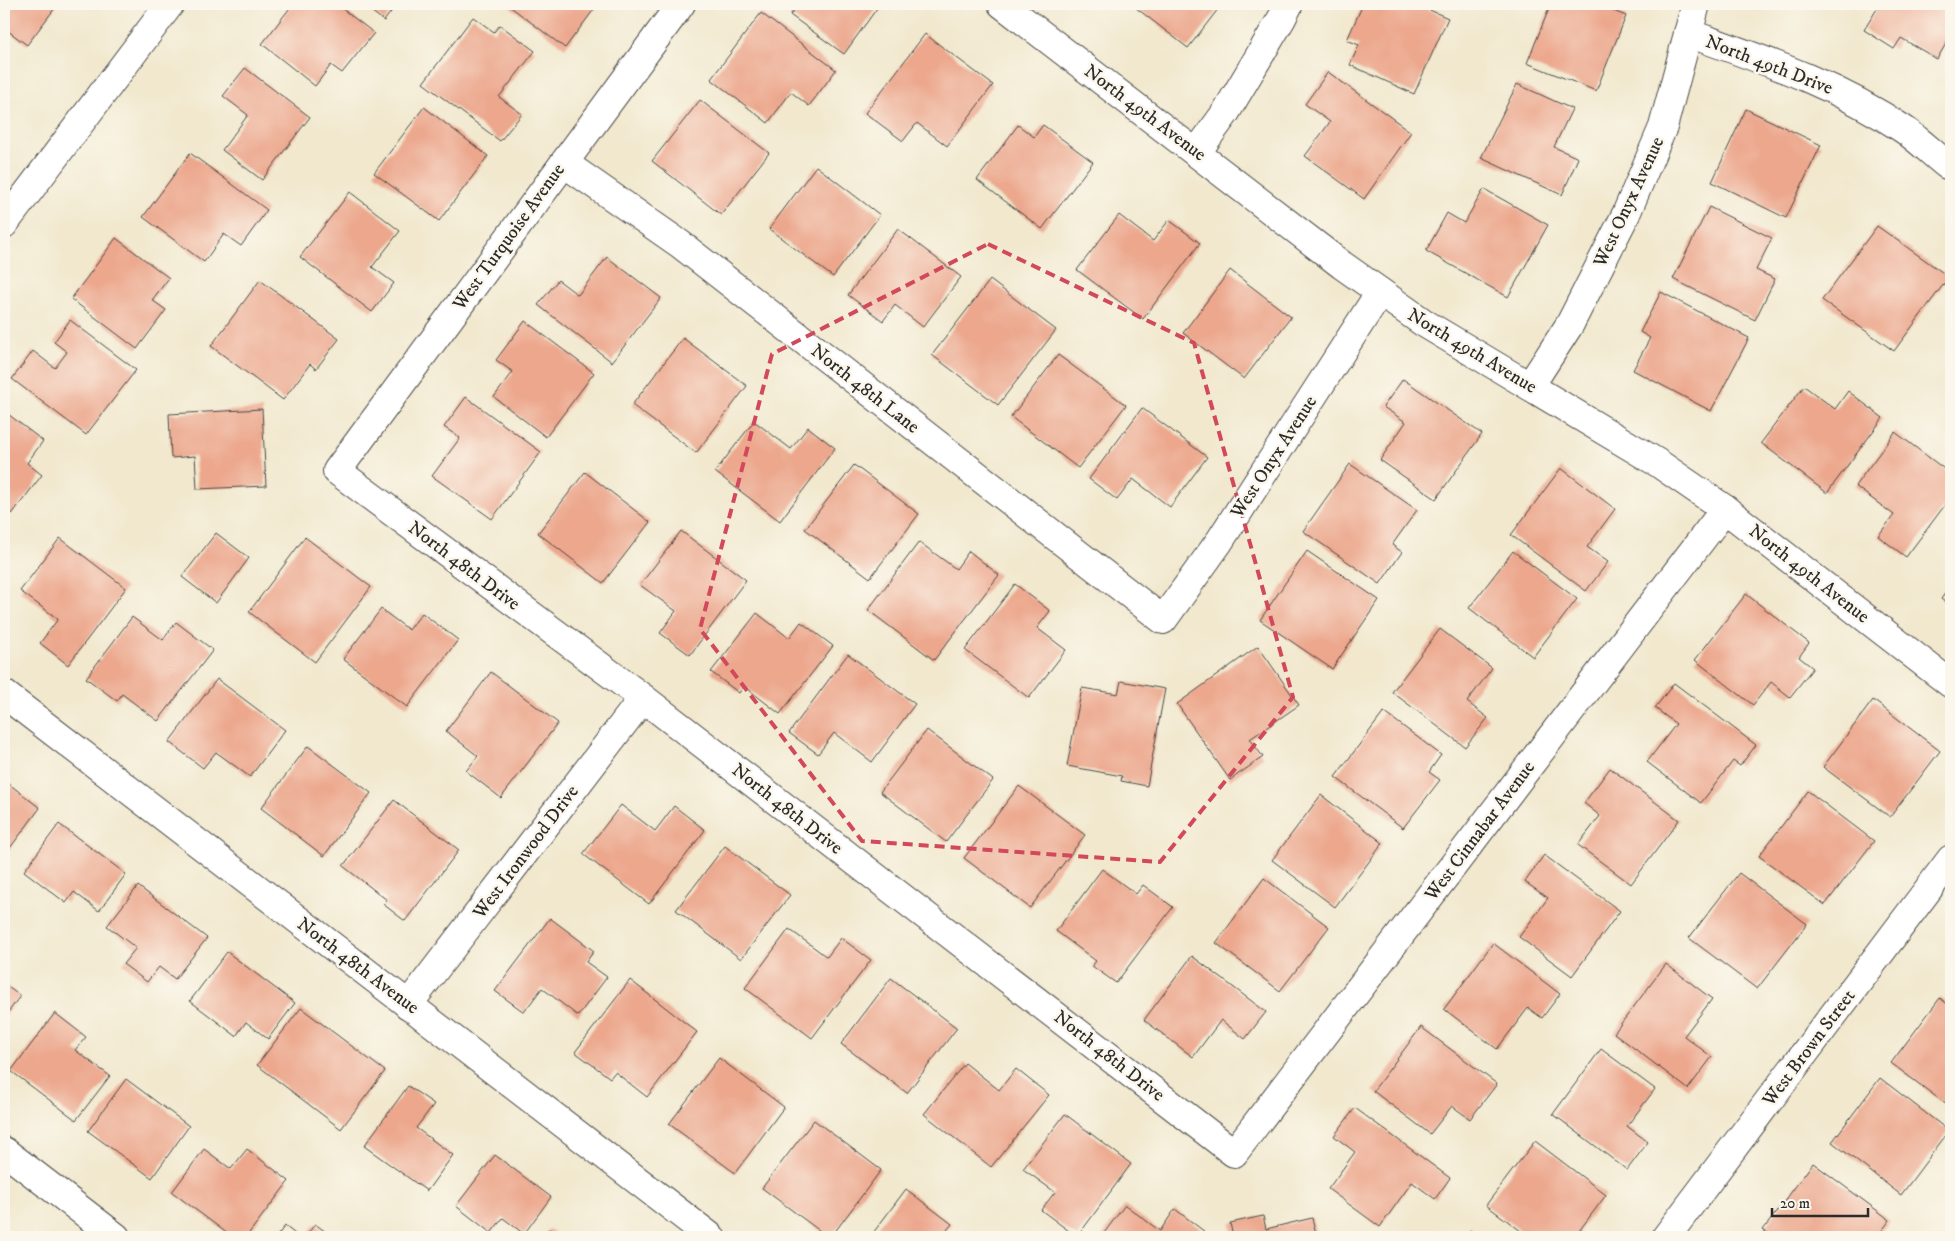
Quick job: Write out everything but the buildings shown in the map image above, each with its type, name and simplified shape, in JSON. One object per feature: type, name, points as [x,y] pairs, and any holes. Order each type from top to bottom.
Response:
[{"type":"street","points":[[4,224],[170,4]]},
{"type":"street","name":"West Turquoise Avenue","points":[[336,471],[681,4]]},
{"type":"street","name":"North 49th Avenue","points":[[1002,4],[1342,265],[1424,323],[1658,463],[1725,510],[1951,684]]},
{"type":"street","points":[[1197,152],[1226,112],[1289,4]]},
{"type":"street","name":"West Onyx Avenue","points":[[1530,386],[1570,324],[1626,214],[1663,127],[1696,4]]},
{"type":"street","name":"North 49th Drive","points":[[1688,33],[1792,70],[1834,89],[1903,129],[1947,165]]},
{"type":"street","name":"North 48th Lane","points":[[564,163],[680,244],[1163,620]]},
{"type":"street","name":"West Onyx Avenue","points":[[1163,620],[1219,542],[1380,292]]},
{"type":"street","name":"North 48th Drive","points":[[336,471],[643,698],[1234,1153]]},
{"type":"street","name":"West Cinnabar Avenue","points":[[1234,1153],[1725,510]]},
{"type":"street","name":"North 48th Avenue","points":[[4,694],[711,1237]]},
{"type":"street","name":"West Ironwood Drive","points":[[408,1005],[643,698]]},
{"type":"street","name":"West Brown Street","points":[[1666,1237],[1951,858]]},
{"type":"street","points":[[4,1151],[116,1237]]},
{"type":"highlighted area","points":[[988,244],[1194,343],[1293,697],[1160,862],[862,841],[700,629],[772,354]]}]
